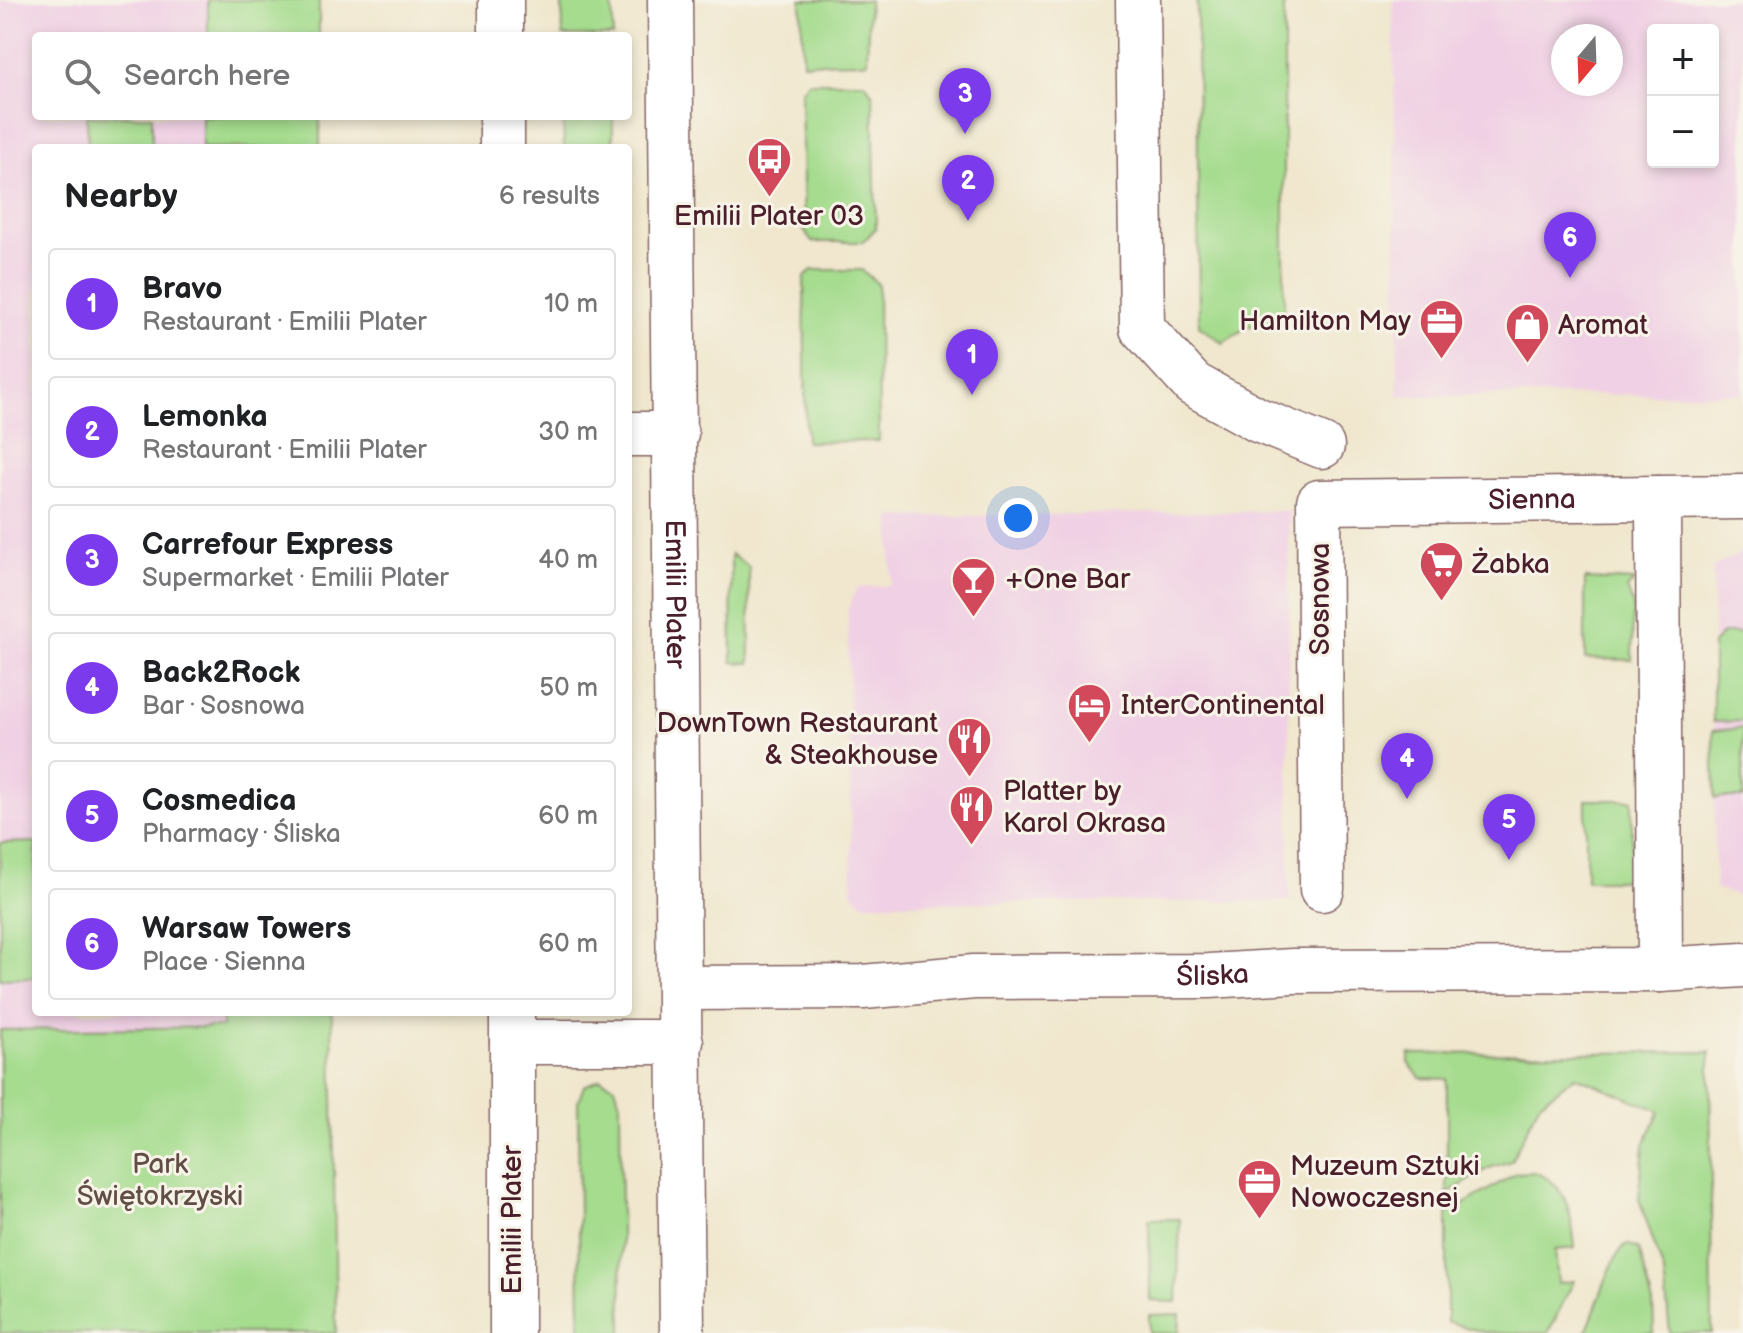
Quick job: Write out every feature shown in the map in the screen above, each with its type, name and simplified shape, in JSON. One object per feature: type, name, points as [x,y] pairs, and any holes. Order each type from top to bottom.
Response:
[{"type":"street","points":[[501,0],[501,32]]},
{"type":"street","name":"Emilii Plater","points":[[670,0],[682,1333]]},
{"type":"street","points":[[1138,0],[1142,328],[1193,384],[1258,420],[1322,446]]},
{"type":"street","points":[[502,120],[502,144]]},
{"type":"street","points":[[632,434],[676,434]]},
{"type":"street","name":"Sienna","points":[[1319,502],[1743,497]]},
{"type":"street","points":[[1658,498],[1660,970]]},
{"type":"street","name":"Sosnowa","points":[[1319,502],[1322,889]]},
{"type":"street","name":"Śliska","points":[[681,988],[863,987],[974,977],[1209,976],[1293,971],[1660,970],[1743,965]]},
{"type":"street","points":[[512,1027],[681,1042]]},
{"type":"street","name":"Emilii Plater","points":[[512,1027],[512,1333]]},
{"type":"shaded area","points":[[0,0],[319,0],[319,32],[32,32],[32,120],[320,120],[320,144],[32,144],[32,1016],[222,1016],[223,1027],[0,1030]]},
{"type":"shaded area","points":[[1393,0],[1743,0],[1743,394],[1398,396]]},
{"type":"shaded area","name":"InterContinental","points":[[1289,511],[1289,901],[863,903],[852,893],[848,609],[857,588],[891,585],[891,517]]},
{"type":"shaded area","points":[[1743,552],[1743,897],[1715,888],[1713,567]]},
{"type":"green space","points":[[208,0],[319,0],[319,32],[208,32]]},
{"type":"green space","points":[[612,0],[613,32],[563,32],[562,1]]},
{"type":"green space","points":[[801,0],[869,0],[867,62],[803,63]]},
{"type":"green space","points":[[1197,0],[1284,0],[1284,325],[1248,326],[1223,343],[1199,326]]},
{"type":"green space","points":[[808,82],[865,82],[873,95],[876,228],[863,242],[812,242],[804,230],[801,92]]},
{"type":"green space","points":[[87,120],[152,120],[152,144],[88,144]]},
{"type":"green space","points":[[202,120],[320,120],[320,144],[202,144]]},
{"type":"green space","points":[[563,120],[613,120],[613,144],[564,144]]},
{"type":"green space","points":[[812,270],[862,270],[878,284],[879,441],[806,442],[804,278]]},
{"type":"green space","points":[[731,554],[749,567],[750,663],[732,662]]},
{"type":"green space","points":[[1585,579],[1634,581],[1627,589],[1633,604],[1632,660],[1585,659]]},
{"type":"green space","points":[[1723,633],[1743,633],[1743,721],[1713,722],[1713,644]]},
{"type":"green space","points":[[1743,728],[1743,798],[1715,798],[1713,731]]},
{"type":"green space","points":[[1586,800],[1632,800],[1632,880],[1586,880]]},
{"type":"green space","points":[[32,842],[32,978],[0,979],[0,843]]},
{"type":"green space","name":"Park Świętokrzyski","points":[[222,1016],[332,1016],[336,1333],[0,1333],[0,1030],[222,1027]]},
{"type":"green space","points":[[1710,1052],[1712,1333],[1670,1333],[1664,1273],[1639,1199],[1644,1145],[1660,1111],[1575,1076],[1539,1104],[1511,1161],[1489,1168],[1447,1194],[1447,1079],[1420,1078],[1409,1063],[1409,1054]]},
{"type":"green space","points":[[600,1079],[615,1086],[620,1103],[622,1333],[580,1333],[578,1102],[584,1086]]},
{"type":"green space","points":[[1533,1172],[1553,1183],[1566,1202],[1575,1248],[1555,1250],[1558,1283],[1574,1281],[1548,1333],[1487,1333],[1447,1322],[1447,1214],[1517,1173]]},
{"type":"green space","points":[[1149,1219],[1180,1219],[1177,1302],[1150,1301]]},
{"type":"green space","points":[[1627,1244],[1639,1249],[1653,1304],[1654,1333],[1585,1333],[1615,1259]]},
{"type":"green space","points":[[1180,1314],[1179,1333],[1149,1333],[1149,1315]]},
{"type":"place","name":"Carrefour Express","points":[[965,134]]},
{"type":"place","name":"Emilii Plater 03","points":[[769,198]]},
{"type":"place","name":"Lemonka","points":[[968,221]]},
{"type":"place","name":"Warsaw Towers","points":[[1570,278]]},
{"type":"place","name":"Hamilton May","points":[[1442,360]]},
{"type":"place","name":"Aromat","points":[[1527,364]]},
{"type":"place","name":"Bravo","points":[[972,395]]},
{"type":"place","name":"Żabka","points":[[1441,603]]},
{"type":"place","name":"+One Bar","points":[[974,618]]},
{"type":"place","name":"InterContinental","points":[[1090,744]]},
{"type":"place","name":"DownTown Restaurant & Steakhouse","points":[[969,778]]},
{"type":"place","name":"Back2Rock","points":[[1407,799]]},
{"type":"place","name":"Platter by Karol Okrasa","points":[[972,846]]},
{"type":"place","name":"Cosmedica","points":[[1509,860]]},
{"type":"place","name":"Muzeum Sztuki Nowoczesnej","points":[[1259,1221]]}]
